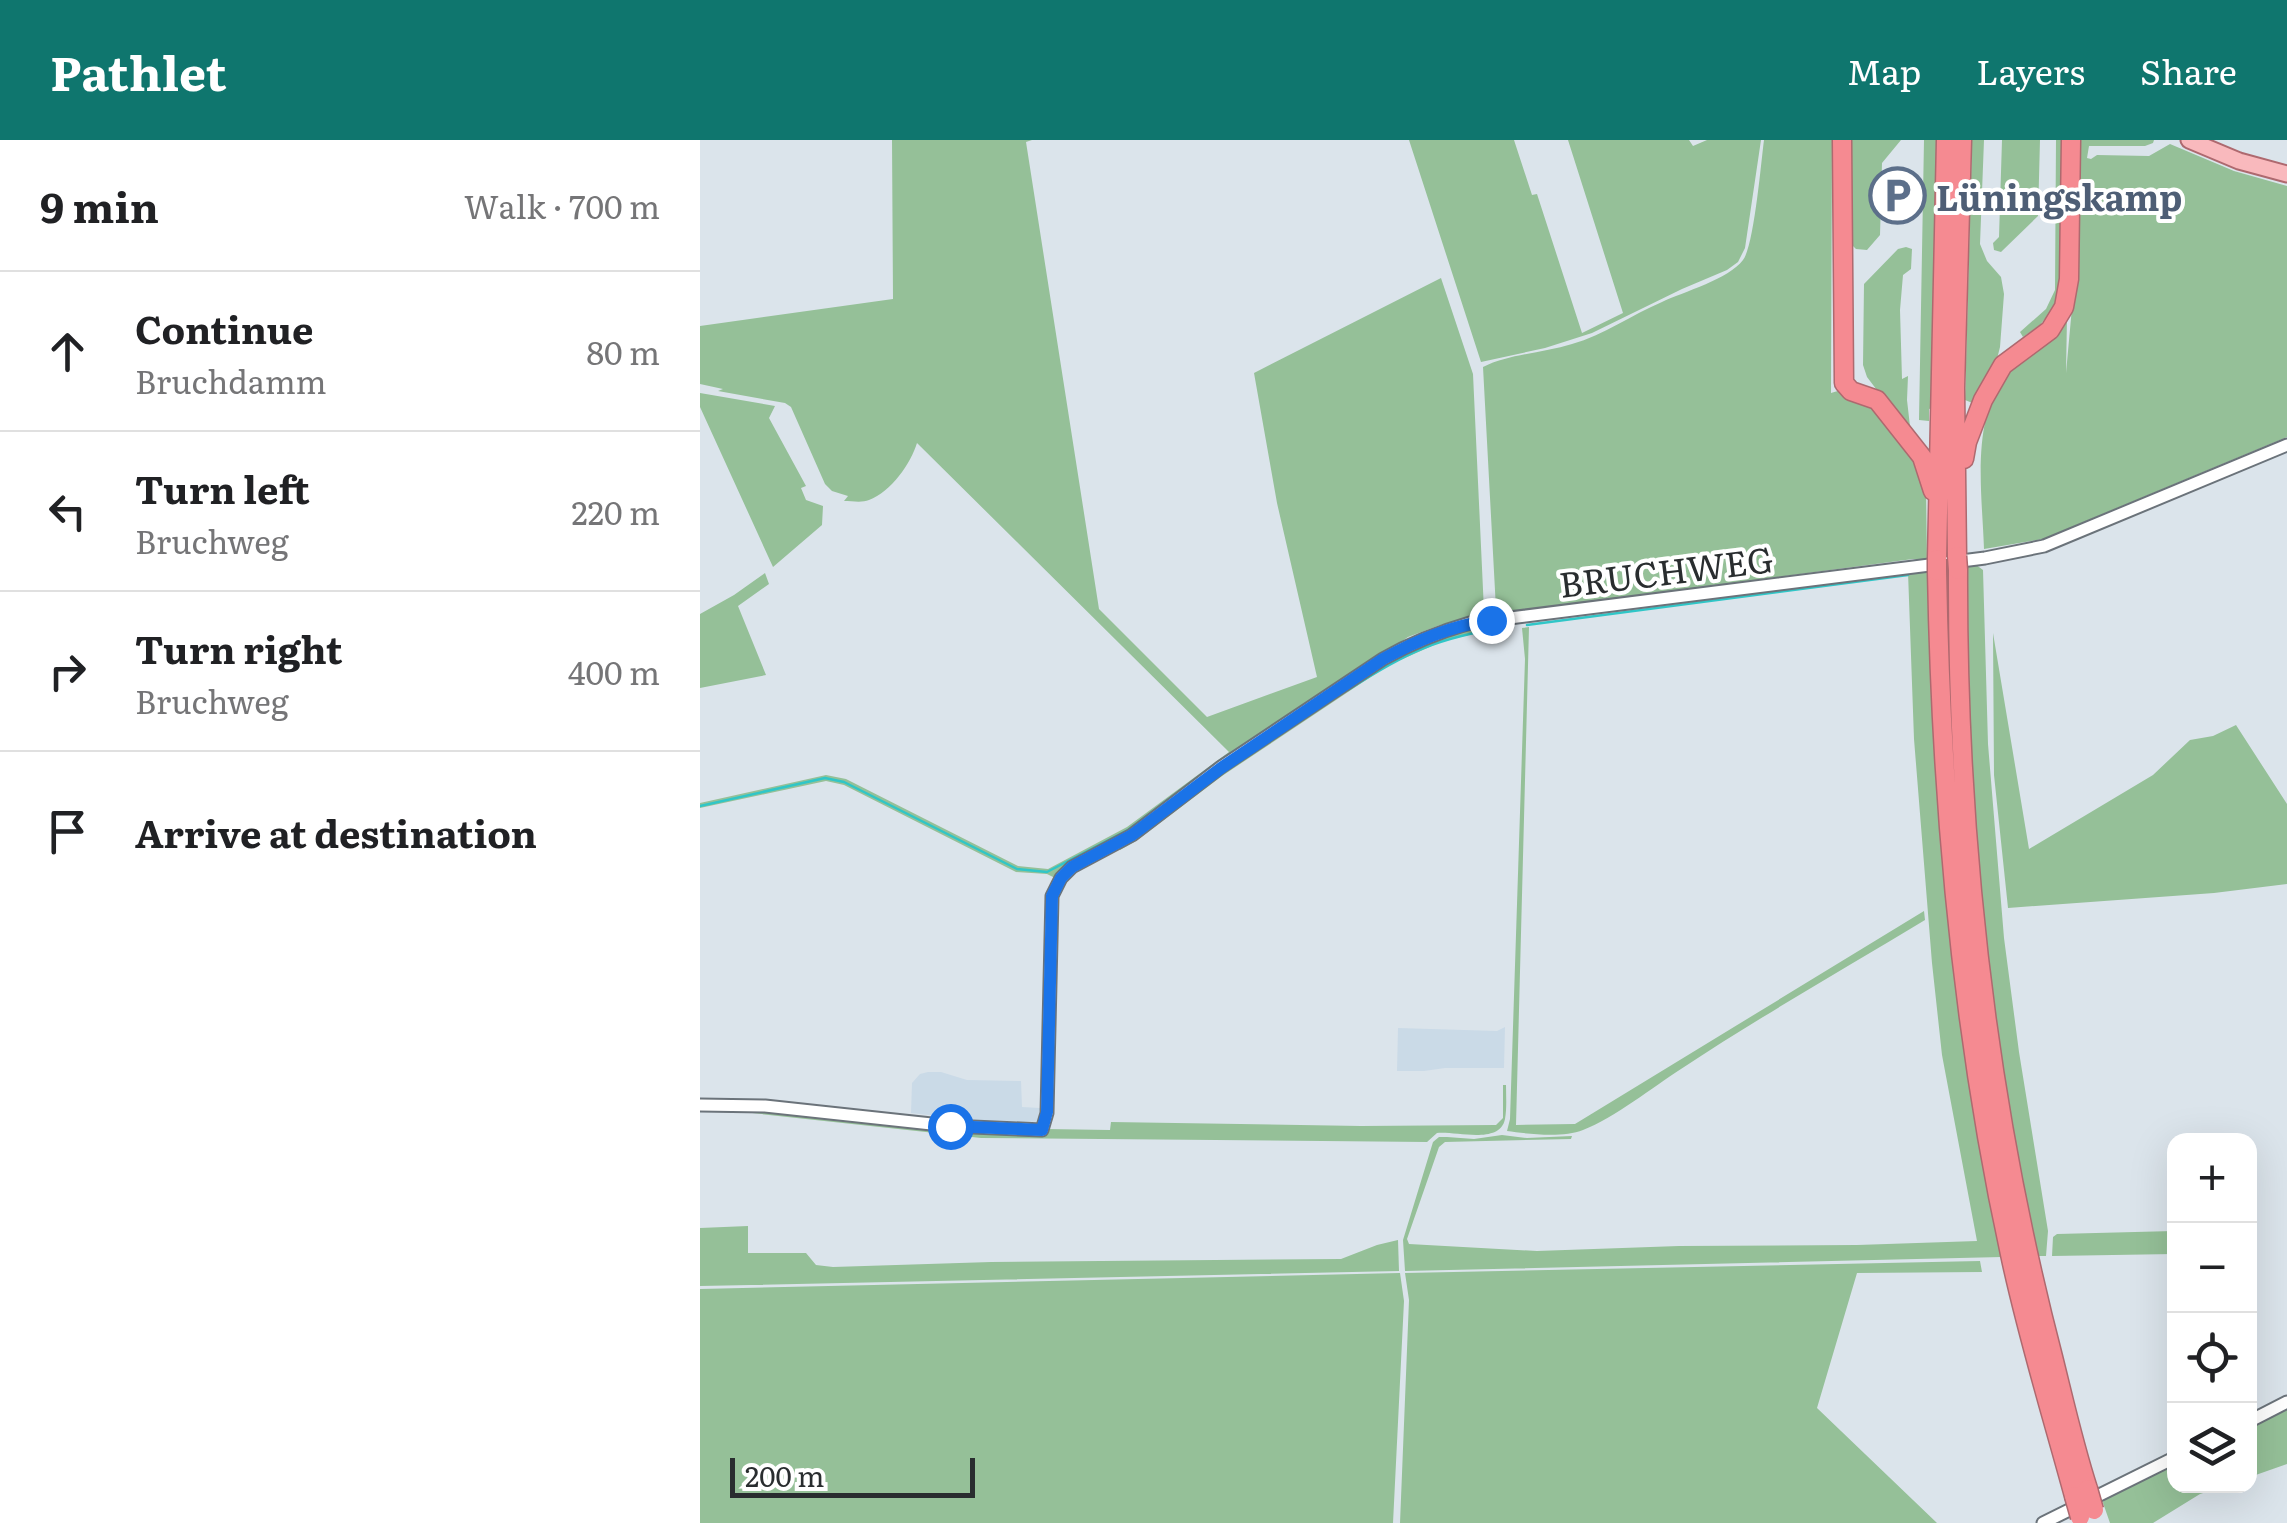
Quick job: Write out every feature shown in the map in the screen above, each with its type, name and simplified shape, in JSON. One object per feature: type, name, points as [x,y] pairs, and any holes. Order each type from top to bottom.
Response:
[{"type":"highway","points":[[1842,140],[1844,383],[1851,391],[1876,400],[1922,457],[1938,508]]},
{"type":"highway","points":[[1946,140],[1937,564],[1939,674],[1957,913],[1983,1112],[2088,1518]]},
{"type":"highway","points":[[1962,140],[1956,388],[1961,755],[1975,932],[2019,1259]]},
{"type":"highway","points":[[1956,493],[1967,442],[1994,380],[2010,358],[2050,330],[2064,307],[2069,279],[2071,140]]},
{"type":"main road","points":[[2189,140],[2287,174]]},
{"type":"street","name":"BRUCHWEG","points":[[700,1105],[765,1106],[950,1126],[1042,1130],[1047,1112],[1052,896],[1061,878],[1072,867],[1132,835],[1221,768],[1410,644],[1470,624],[1984,558],[2044,546],[2287,444]]},
{"type":"street","points":[[2257,1417],[2287,1402]]},
{"type":"street","points":[[2043,1523],[2167,1461]]},
{"type":"shaded area","points":[[1505,1027],[1504,1068],[1397,1071],[1398,1028],[1497,1031]]},
{"type":"shaded area","points":[[928,1072],[967,1080],[1021,1081],[1022,1107],[1040,1108],[1044,1104],[1043,1122],[981,1121],[911,1113],[912,1083]]},
{"type":"green space","points":[[892,140],[1032,140],[1026,142],[1099,609],[1207,717],[1317,677],[1277,503],[1254,373],[1441,278],[1473,374],[1484,611],[1479,617],[1408,637],[1131,832],[1055,878],[1016,872],[844,785],[826,781],[700,808],[700,803],[826,775],[846,779],[1018,866],[1048,869],[1127,827],[1229,752],[917,443],[905,468],[885,491],[866,501],[844,501],[848,496],[825,484],[791,407],[700,384],[700,326],[893,299]]},
{"type":"green space","points":[[1409,140],[1514,140],[1532,195],[1537,194],[1582,333],[1623,313],[1568,140],[1689,140],[1693,146],[1707,140],[1761,140],[1745,248],[1738,262],[1727,270],[1592,333],[1481,362]]},
{"type":"green space","points":[[1764,140],[1832,140],[1831,393],[1841,390],[1871,401],[1918,462],[1926,488],[1927,561],[1913,559],[1501,614],[1496,609],[1483,367],[1584,340],[1736,267],[1747,252],[1750,239]]},
{"type":"green space","points":[[1847,140],[1901,140],[1882,163],[1880,235],[1867,250],[1856,249],[1847,240]]},
{"type":"green space","points":[[1924,140],[1937,140],[1929,421],[1919,420]]},
{"type":"green space","points":[[1972,140],[1984,140],[1980,244],[1987,261],[2001,277],[2004,294],[1995,367],[1975,404],[1965,400]]},
{"type":"green space","points":[[2002,140],[2040,140],[2038,216],[2001,252],[1994,250],[1993,243],[1999,237]]},
{"type":"green space","points":[[2056,140],[2063,140],[2062,268],[2057,304],[2040,325],[2023,337],[2020,332],[2046,309],[2055,290]]},
{"type":"green space","points":[[2077,140],[2154,140],[2145,146],[2089,146],[2087,158],[2149,156],[2170,144],[2234,171],[2287,186],[2287,437],[2043,539],[1984,549],[1981,455],[1988,409],[1997,388],[2022,354],[2067,317],[2066,373],[2079,231],[2073,229]]},
{"type":"green space","points":[[1898,249],[1912,249],[1911,269],[1903,275],[1900,310],[1902,379],[1908,376],[1911,435],[1867,377],[1863,365],[1864,284]]},
{"type":"green space","points":[[700,393],[775,406],[769,418],[806,486],[801,488],[806,500],[823,506],[822,525],[773,567],[700,407]]},
{"type":"green space","points":[[1971,561],[1983,570],[1988,744],[2004,938],[2048,1231],[2046,1256],[2038,1256],[2034,1249],[1990,995],[1968,696],[1966,577]]},
{"type":"green space","points":[[1927,569],[1933,721],[1949,929],[2002,1257],[1405,1271],[1403,1240],[1433,1142],[1439,1137],[1572,1136],[1445,1142],[1439,1147],[1407,1239],[1409,1244],[1537,1251],[1977,1241],[1942,1055],[1914,739],[1908,572]]},
{"type":"green space","points":[[765,573],[769,584],[738,606],[766,675],[700,688],[700,614]]},
{"type":"green space","points":[[1508,625],[1510,629],[1443,641],[1387,666],[1222,776],[1120,850],[1120,845],[1221,772],[1384,663],[1442,637]]},
{"type":"green space","points":[[1529,627],[1516,1125],[1575,1124],[1924,911],[1925,920],[1741,1030],[1607,1118],[1583,1130],[1556,1135],[1507,1131],[1525,659],[1522,628]]},
{"type":"green space","points":[[1993,633],[2029,849],[2153,775],[2190,740],[2213,736],[2236,725],[2287,804],[2287,884],[2008,908],[1994,775]]},
{"type":"green space","points":[[1503,1085],[1505,1119],[1495,1132],[1437,1133],[1427,1142],[981,1138],[724,1110],[729,1107],[1046,1129],[1110,1130],[1111,1122],[1496,1125],[1503,1118]]},
{"type":"green space","points":[[748,1226],[748,1253],[806,1253],[816,1265],[833,1267],[1341,1259],[1398,1240],[1399,1271],[700,1286],[700,1228]]},
{"type":"green space","points":[[2167,1231],[2167,1254],[2052,1256],[2053,1237]]},
{"type":"green space","points":[[1980,1261],[1982,1272],[1857,1273],[1817,1408],[1937,1523],[1400,1523],[1409,1300],[1405,1273]]},
{"type":"green space","points":[[1400,1273],[1404,1301],[1393,1523],[700,1523],[700,1289]]},
{"type":"green space","points":[[2287,1407],[2287,1464],[2257,1475],[2257,1422]]},
{"type":"green space","points":[[2167,1466],[2167,1493],[2203,1493],[2153,1523],[2110,1523],[2104,1498]]},
{"type":"waterway","points":[[1527,625],[1908,575]]},
{"type":"waterway","points":[[1348,690],[1424,648],[1508,627]]},
{"type":"waterway","points":[[700,806],[825,778],[844,782],[1017,869],[1047,872],[1128,830],[1216,764]]},
{"type":"place","name":"Lüningskamp","points":[[1897,196]]},
{"type":"route","points":[[950,1126],[1042,1130],[1047,1112],[1052,896],[1072,867],[1132,835],[1221,768],[1383,659],[1441,631],[1491,620]]}]
